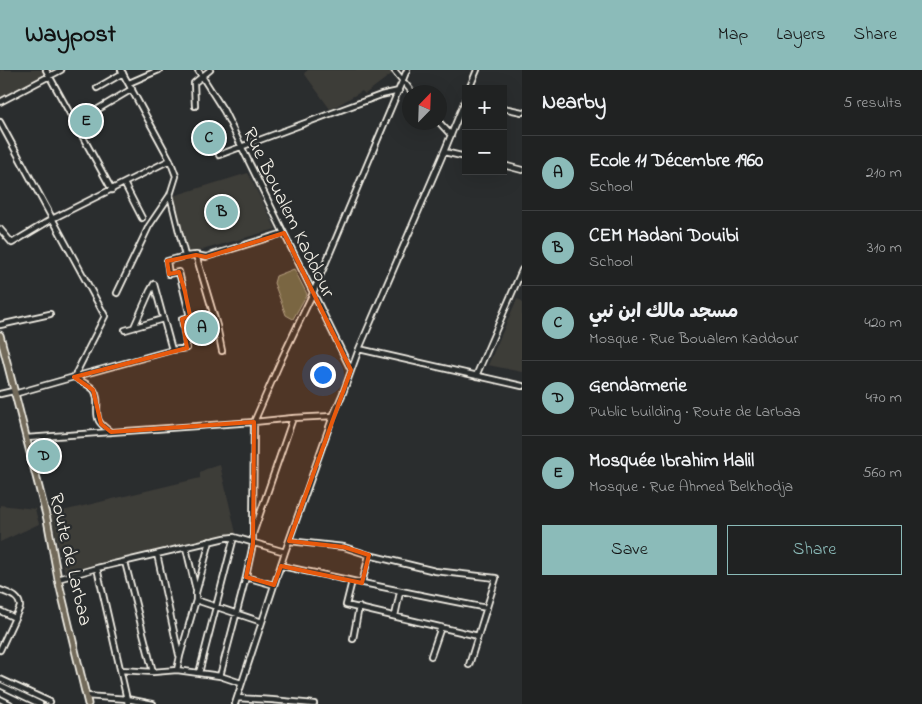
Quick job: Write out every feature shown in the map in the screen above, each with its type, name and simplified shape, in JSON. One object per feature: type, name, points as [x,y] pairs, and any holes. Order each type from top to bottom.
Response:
[{"type":"main road","name":"Route de Larbaa","points":[[0,335],[47,519],[58,579],[88,704]]},
{"type":"street","points":[[46,70],[112,190]]},
{"type":"street","points":[[0,102],[61,70]]},
{"type":"street","points":[[129,83],[159,70]]},
{"type":"street","name":"Rue Boualem Kaddour","points":[[198,70],[224,110],[351,370]]},
{"type":"street","points":[[196,106],[194,84],[210,70]]},
{"type":"street","points":[[394,70],[405,85]]},
{"type":"street","points":[[220,676],[253,544],[254,422],[313,293],[407,70]]},
{"type":"street","points":[[471,85],[477,70]]},
{"type":"street","points":[[97,88],[122,72],[170,160],[176,176],[170,195],[149,226],[117,293]]},
{"type":"street","points":[[95,111],[132,89]]},
{"type":"street","points":[[219,156],[381,94],[399,91]]},
{"type":"street","points":[[235,704],[332,416],[462,109]]},
{"type":"street","points":[[507,109],[522,112]]},
{"type":"street","points":[[0,122],[105,316],[74,377]]},
{"type":"street","points":[[446,130],[451,135]]},
{"type":"street","points":[[444,152],[462,156]]},
{"type":"street","points":[[0,229],[12,243],[52,219],[170,160]]},
{"type":"street","points":[[507,166],[522,170]]},
{"type":"street","points":[[124,183],[142,218]]},
{"type":"street","points":[[170,195],[185,256]]},
{"type":"street","points":[[0,394],[74,377],[172,350],[188,348],[182,319],[190,317],[179,272],[169,274],[168,261],[185,256],[196,255],[206,257],[284,233]]},
{"type":"street","points":[[196,255],[217,326],[222,352]]},
{"type":"street","points":[[476,376],[522,270]]},
{"type":"street","points":[[134,327],[154,284],[172,350]]},
{"type":"street","points":[[0,325],[50,314]]},
{"type":"street","points":[[125,330],[163,319]]},
{"type":"street","points":[[360,349],[522,386]]},
{"type":"street","points":[[74,377],[94,390],[97,396],[98,419],[111,432]]},
{"type":"street","points":[[26,438],[332,416]]},
{"type":"street","points":[[253,534],[294,418]]},
{"type":"street","points":[[58,579],[210,541],[234,537],[285,552]]},
{"type":"street","points":[[199,673],[234,537]]},
{"type":"street","points":[[196,593],[210,541]]},
{"type":"street","points":[[289,541],[344,548],[434,570],[496,578],[469,665]]},
{"type":"street","points":[[177,670],[196,600],[186,548]]},
{"type":"street","points":[[157,554],[180,656]]},
{"type":"street","points":[[362,583],[369,555]]},
{"type":"street","points":[[126,562],[152,672]]},
{"type":"street","points":[[281,566],[400,592],[487,608]]},
{"type":"street","points":[[97,568],[127,701]]},
{"type":"street","points":[[246,577],[274,585]]},
{"type":"street","points":[[352,580],[346,604],[478,636]]},
{"type":"street","points":[[0,590],[14,596],[19,601],[20,607],[0,650]]},
{"type":"street","points":[[395,616],[400,592]]},
{"type":"street","points":[[196,600],[262,622]]},
{"type":"street","points":[[353,639],[359,607]]},
{"type":"street","points":[[0,611],[15,618]]},
{"type":"street","points":[[430,656],[441,627]]},
{"type":"street","points":[[0,632],[7,636]]},
{"type":"street","points":[[121,670],[152,672],[177,670],[220,676],[241,683]]},
{"type":"street","points":[[0,679],[50,702]]},
{"type":"street","points":[[0,692],[1,686],[40,704]]},
{"type":"street","points":[[86,696],[118,698],[153,704]]},
{"type":"street","points":[[118,698],[118,704]]},
{"type":"street","points":[[237,698],[314,704]]},
{"type":"street","points":[[0,699],[10,704]]},
{"type":"highlighted area","points":[[284,233],[351,370],[289,541],[344,547],[369,555],[362,583],[281,566],[274,585],[246,577],[253,544],[254,422],[111,432],[101,424],[93,390],[74,377],[187,348],[182,319],[190,316],[185,292],[179,272],[169,274],[167,261],[196,255],[206,257]]},
{"type":"shaded area","points":[[0,70],[43,70],[46,74],[0,100]]},
{"type":"shaded area","points":[[308,70],[390,70],[393,73],[365,94],[362,91],[330,109],[304,73]]},
{"type":"shaded area","points":[[248,173],[276,229],[188,254],[173,196]]},
{"type":"shaded area","points":[[517,299],[522,301],[522,372],[488,365]]},
{"type":"shaded area","points":[[211,316],[218,345],[193,345],[189,321]]},
{"type":"shaded area","points":[[220,465],[236,533],[65,574],[50,514],[200,478],[200,472]]},
{"type":"shaded area","points":[[0,505],[35,509],[39,524],[0,542]]},
{"type":"green space","points":[[294,269],[307,294],[293,319],[286,315],[274,283],[276,276]]},
{"type":"place","name":"Mosquée Ibrahim Halil","points":[[86,121]]},
{"type":"place","name":"مسجد مالك ابن نبي","points":[[209,138]]},
{"type":"place","name":"CEM Madani Douibi","points":[[222,212]]},
{"type":"place","name":"Ecole 11 Décembre 1960","points":[[202,328]]},
{"type":"place","name":"Gendarmerie","points":[[44,456]]}]
